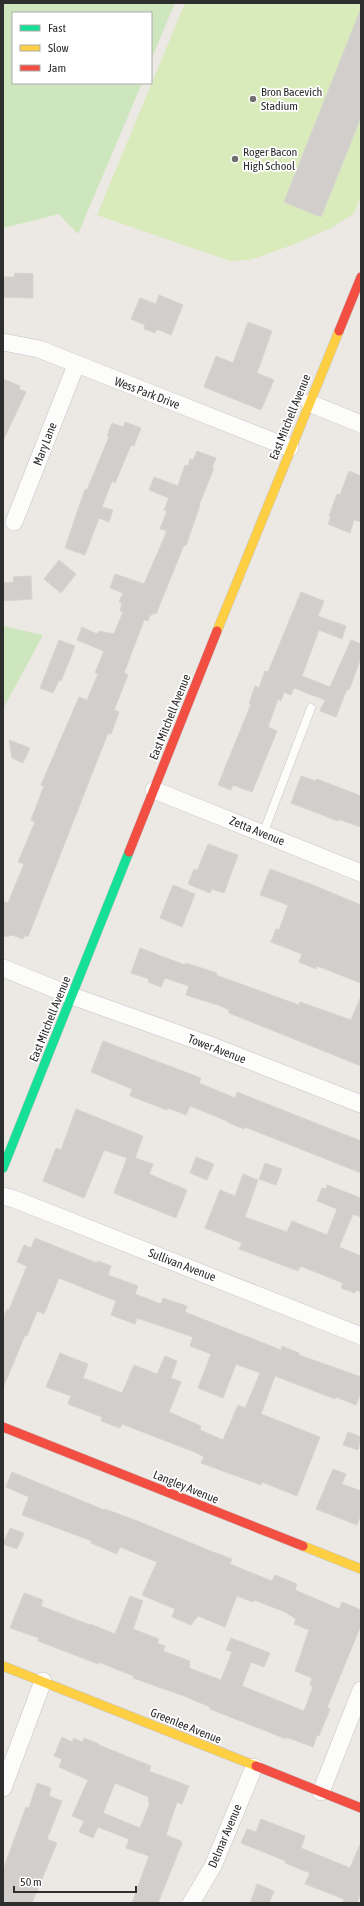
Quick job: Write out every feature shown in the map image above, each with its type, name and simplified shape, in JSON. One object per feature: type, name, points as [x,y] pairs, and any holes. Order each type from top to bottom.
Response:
[{"type":"street","name":"East Mitchell Avenue","points":[[3,1168],[290,448],[361,277]]},
{"type":"street","name":"Wess Park Drive","points":[[3,342],[39,349],[76,365],[290,448]]},
{"type":"street","name":"Mary Lane","points":[[14,522],[76,365]]},
{"type":"street","points":[[309,402],[361,424]]},
{"type":"street","name":"Zetta Avenue","points":[[154,790],[361,873]]},
{"type":"street","name":"Tower Avenue","points":[[3,968],[72,996],[207,1044],[361,1104]]},
{"type":"street","name":"Sullivan Avenue","points":[[3,1196],[361,1336]]},
{"type":"street","name":"Langley Avenue","points":[[3,1427],[361,1569]]},
{"type":"street","name":"Greenlee Avenue","points":[[3,1666],[254,1767],[361,1808]]},
{"type":"street","points":[[3,1788],[43,1681]]},
{"type":"street","points":[[321,1792],[361,1690]]},
{"type":"street","name":"Delmar Avenue","points":[[191,1903],[213,1866],[254,1767]]},
{"type":"lane","points":[[263,834],[311,708]]},
{"type":"green space","points":[[3,3],[175,3],[152,58],[152,12],[12,12],[12,84],[142,84],[78,234],[59,214],[3,228]]},
{"type":"green space","name":"Bron Bacevich Stadium","points":[[185,3],[361,3],[361,196],[354,213],[333,227],[295,244],[250,260],[230,261],[97,215]]},
{"type":"green space","points":[[3,626],[43,635],[3,709]]},
{"type":"building","points":[[360,11],[361,117],[321,217],[284,202]]},
{"type":"building","points":[[15,273],[33,274],[33,298],[3,297],[3,277],[14,277]]},
{"type":"building","points":[[159,295],[183,305],[171,335],[157,329],[155,333],[144,329],[145,325],[131,319],[140,298],[156,304]]},
{"type":"building","points":[[248,322],[272,331],[257,373],[274,380],[261,410],[204,387],[216,356],[233,363]]},
{"type":"building","points":[[3,379],[20,386],[19,389],[26,392],[3,441]]},
{"type":"building","points":[[125,422],[141,428],[134,446],[131,445],[115,483],[112,481],[102,507],[113,510],[109,522],[99,518],[85,555],[65,548],[85,489],[87,490],[109,437],[107,436],[112,423],[123,427]]},
{"type":"building","points":[[197,451],[216,458],[212,467],[214,468],[199,505],[186,546],[184,545],[156,614],[153,613],[150,615],[148,621],[144,620],[124,673],[128,675],[114,710],[119,712],[111,734],[108,733],[28,937],[25,935],[23,939],[12,935],[3,937],[3,901],[8,903],[24,864],[18,862],[35,822],[31,820],[44,786],[41,785],[79,697],[87,700],[98,674],[95,673],[104,651],[77,640],[82,627],[97,634],[99,631],[114,634],[123,612],[120,611],[122,603],[119,602],[123,593],[110,588],[115,574],[144,584],[167,531],[160,529],[167,511],[164,510],[169,498],[149,490],[154,477],[178,486],[185,465],[188,466],[190,459],[193,460]]},
{"type":"building","points":[[349,471],[361,476],[361,522],[354,520],[350,533],[328,524],[331,517],[329,516],[337,494],[340,495]]},
{"type":"building","points":[[59,560],[76,574],[61,593],[44,579]]},
{"type":"building","points":[[31,576],[32,599],[3,601],[3,583],[14,582],[13,577]]},
{"type":"building","points":[[301,592],[324,601],[318,616],[346,626],[342,639],[319,630],[302,676],[330,687],[351,640],[361,644],[361,658],[349,690],[347,689],[336,717],[320,711],[325,700],[294,688],[291,695],[284,692],[281,701],[278,699],[268,727],[277,731],[252,792],[233,785],[231,790],[218,785],[251,704],[249,703],[255,686],[259,688],[265,671],[268,672]]},
{"type":"building","points":[[59,640],[75,646],[61,681],[59,680],[53,693],[40,688]]},
{"type":"building","points":[[9,740],[30,748],[23,763],[12,758]]},
{"type":"building","points":[[301,776],[316,781],[317,779],[361,796],[361,827],[338,819],[338,821],[291,803]]},
{"type":"building","points":[[208,844],[238,855],[224,893],[212,889],[210,893],[188,884],[194,869],[197,871]]},
{"type":"building","points":[[270,869],[361,905],[361,983],[317,966],[316,969],[299,962],[302,954],[271,942],[276,929],[279,930],[288,905],[260,895]]},
{"type":"building","points":[[173,885],[195,894],[182,927],[160,918]]},
{"type":"building","points":[[140,948],[185,965],[186,963],[217,973],[216,975],[299,1005],[300,1002],[351,1020],[361,996],[361,1066],[229,1013],[229,1010],[221,1006],[186,995],[189,986],[165,978],[161,987],[148,982],[149,979],[131,973]]},
{"type":"building","points":[[103,1041],[201,1078],[199,1083],[235,1098],[237,1092],[361,1141],[361,1173],[245,1127],[244,1129],[190,1106],[186,1115],[168,1108],[167,1110],[130,1096],[132,1089],[91,1072]]},
{"type":"building","points":[[76,1109],[143,1136],[135,1158],[153,1164],[149,1174],[187,1190],[176,1218],[114,1193],[127,1158],[104,1150],[84,1198],[43,1181],[56,1148],[61,1150]]},
{"type":"building","points":[[196,1157],[214,1164],[207,1180],[190,1173]]},
{"type":"building","points":[[265,1163],[282,1169],[276,1185],[259,1179]]},
{"type":"building","points":[[243,1174],[258,1180],[245,1217],[287,1232],[292,1221],[327,1235],[337,1209],[317,1201],[322,1188],[326,1189],[327,1185],[361,1198],[361,1217],[353,1214],[339,1247],[361,1256],[361,1292],[356,1290],[355,1293],[341,1288],[343,1283],[303,1267],[300,1267],[298,1271],[239,1249],[242,1243],[205,1228],[220,1190],[235,1196]]},
{"type":"building","points":[[35,1238],[97,1263],[98,1261],[111,1266],[108,1275],[138,1286],[135,1294],[161,1304],[163,1298],[187,1306],[185,1312],[281,1350],[282,1346],[299,1353],[299,1355],[361,1377],[361,1392],[356,1405],[336,1397],[335,1399],[275,1376],[261,1414],[320,1437],[297,1496],[262,1482],[261,1485],[201,1463],[204,1457],[197,1453],[122,1424],[120,1428],[101,1421],[102,1417],[68,1404],[71,1396],[46,1387],[60,1353],[88,1364],[83,1378],[122,1393],[134,1365],[157,1374],[165,1356],[177,1361],[171,1378],[181,1382],[169,1412],[201,1426],[200,1430],[223,1440],[238,1405],[245,1408],[260,1373],[236,1364],[223,1398],[198,1388],[211,1354],[190,1346],[193,1337],[137,1318],[135,1324],[111,1315],[116,1301],[59,1278],[44,1314],[37,1311],[27,1336],[25,1335],[3,1388],[3,1319],[7,1309],[9,1310],[27,1266],[17,1262],[24,1245],[31,1248]]},
{"type":"building","points":[[348,1432],[361,1437],[358,1450],[343,1445]]},
{"type":"building","points":[[333,1469],[346,1474],[342,1484],[361,1491],[361,1514],[357,1525],[316,1509]]},
{"type":"building","points":[[12,1472],[104,1510],[105,1509],[140,1522],[232,1559],[230,1564],[272,1581],[275,1575],[297,1584],[295,1590],[339,1609],[342,1602],[361,1610],[361,1625],[327,1708],[330,1709],[319,1736],[317,1735],[313,1747],[286,1737],[286,1739],[210,1709],[210,1707],[184,1696],[133,1678],[134,1676],[98,1662],[98,1664],[38,1641],[39,1638],[10,1628],[24,1593],[43,1600],[41,1606],[115,1634],[130,1596],[143,1601],[133,1629],[159,1639],[157,1643],[165,1646],[163,1651],[190,1661],[189,1668],[221,1680],[232,1652],[226,1650],[231,1638],[270,1653],[264,1667],[251,1662],[242,1686],[304,1711],[313,1687],[310,1685],[312,1678],[295,1671],[309,1630],[294,1624],[296,1619],[285,1612],[254,1600],[253,1602],[237,1596],[225,1627],[198,1616],[191,1625],[172,1617],[175,1609],[142,1595],[157,1562],[120,1547],[117,1554],[91,1543],[92,1541],[22,1515],[29,1497],[6,1487]]},
{"type":"building","points":[[10,1528],[24,1533],[17,1549],[3,1544]]},
{"type":"building","points":[[62,1737],[72,1742],[74,1738],[82,1742],[84,1738],[151,1766],[149,1771],[189,1786],[182,1804],[177,1802],[166,1835],[181,1841],[182,1843],[158,1903],[132,1903],[149,1856],[126,1848],[129,1839],[98,1827],[93,1838],[79,1832],[84,1821],[72,1816],[88,1780],[59,1767],[62,1759],[54,1756]],"holes":[[[115,1783],[149,1797],[148,1802],[150,1803],[140,1828],[103,1813]]]},
{"type":"building","points":[[37,1783],[51,1788],[49,1796],[62,1801],[47,1839],[57,1843],[32,1903],[3,1903],[3,1870],[26,1807],[29,1808]]},
{"type":"building","points":[[261,1819],[305,1836],[301,1848],[350,1868],[361,1842],[361,1893],[357,1903],[343,1903],[344,1899],[305,1884],[310,1873],[285,1863],[286,1861],[241,1843],[247,1829],[256,1832]]},
{"type":"building","points":[[257,1884],[274,1891],[269,1903],[250,1903]]},
{"type":"traffic: fast","points":[[3,1168],[129,852]]},
{"type":"traffic: slow","points":[[217,631],[339,331]]},
{"type":"traffic: slow","points":[[303,1546],[361,1569]]},
{"type":"traffic: slow","points":[[3,1666],[256,1766]]},
{"type":"traffic: jam","points":[[339,331],[361,277]]},
{"type":"traffic: jam","points":[[129,852],[217,631]]},
{"type":"traffic: jam","points":[[3,1427],[303,1546]]},
{"type":"traffic: jam","points":[[256,1766],[361,1808]]},
{"type":"place","name":"Bron Bacevich Stadium","points":[[253,99]]},
{"type":"place","name":"Roger Bacon High School","points":[[235,159]]}]
